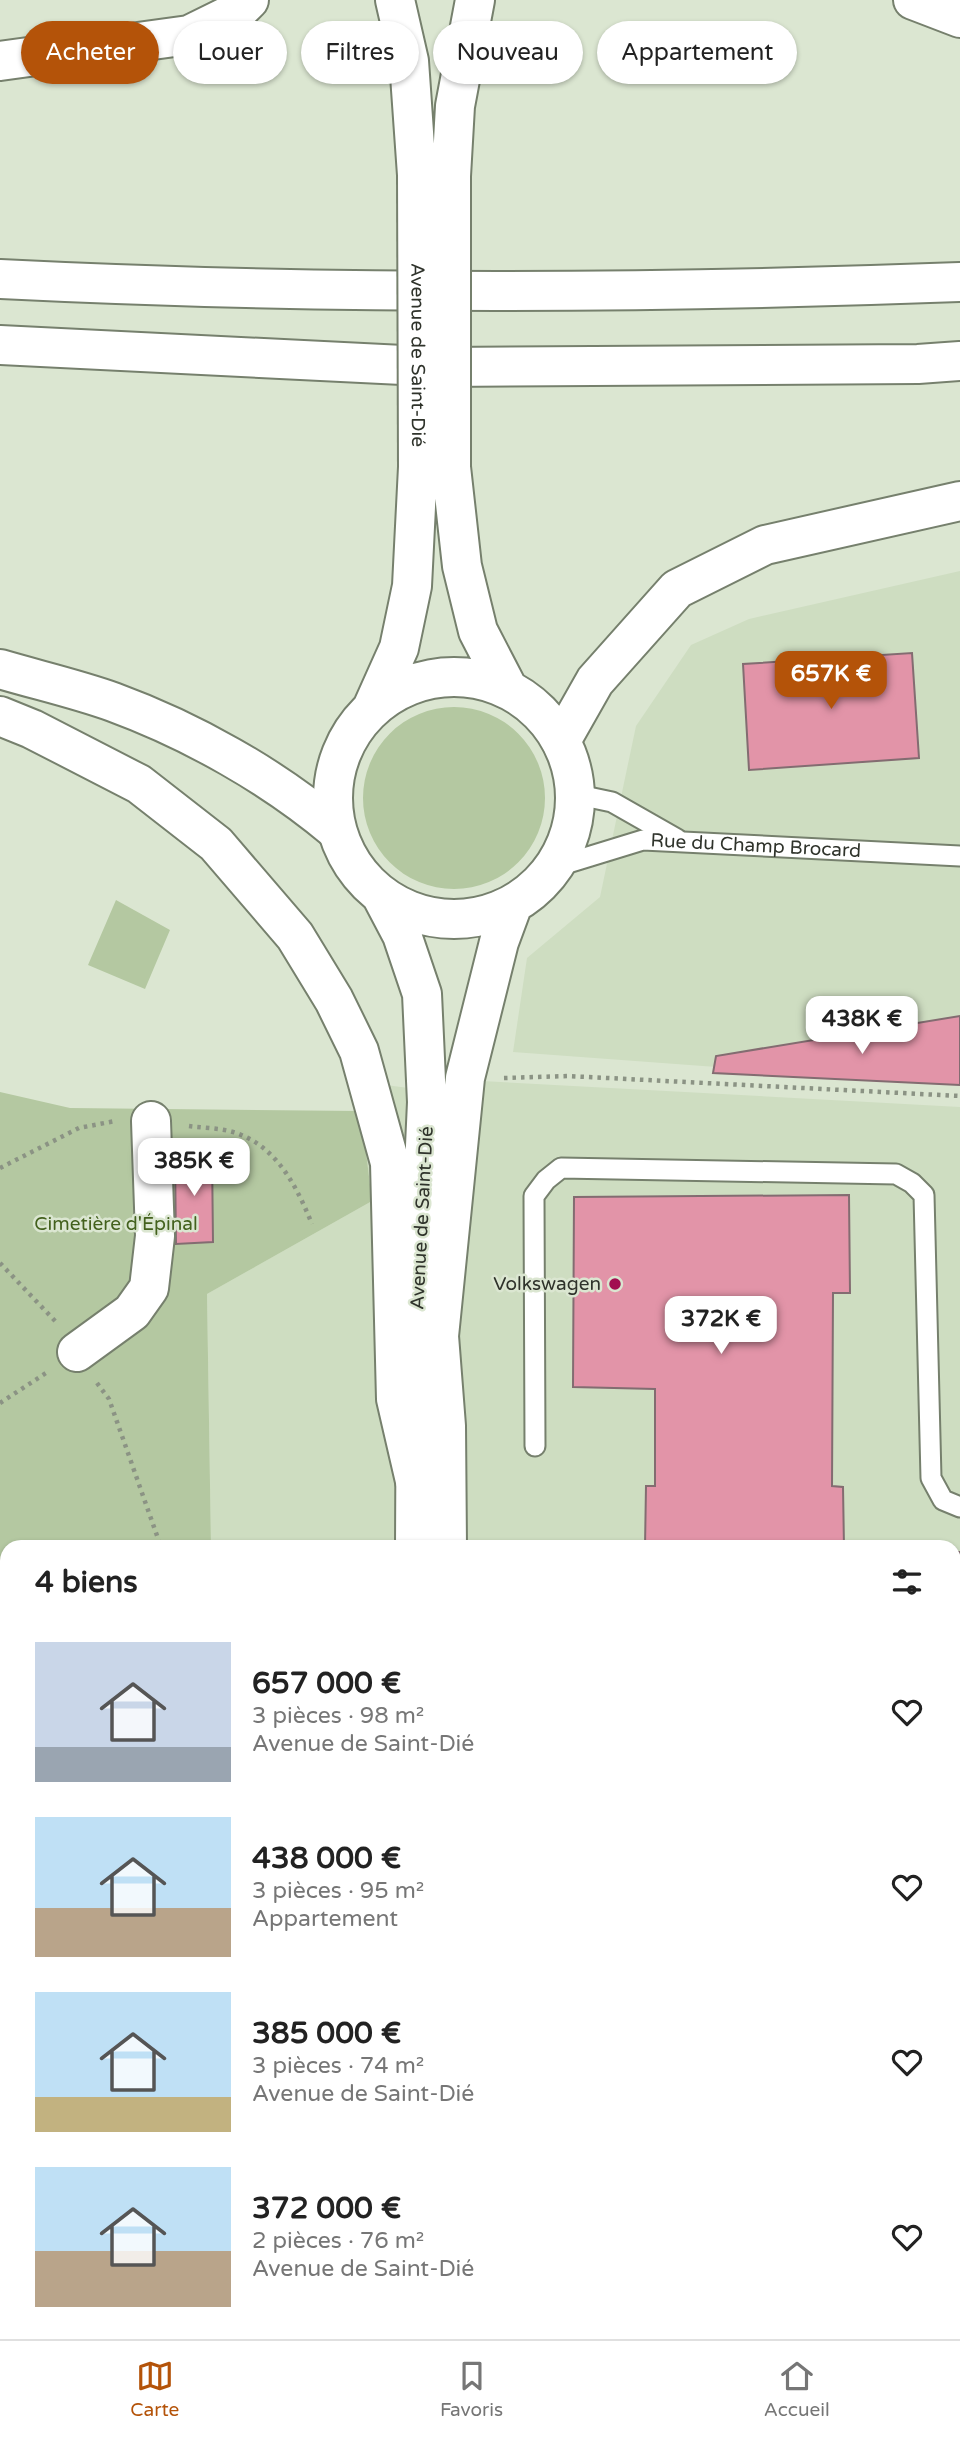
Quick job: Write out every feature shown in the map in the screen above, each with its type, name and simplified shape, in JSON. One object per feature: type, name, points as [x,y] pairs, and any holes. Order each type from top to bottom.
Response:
[{"type":"main road","points":[[0,61],[188,35],[238,11],[248,0]]},
{"type":"main road","name":"Avenue de Saint-Dié","points":[[373,706],[399,648],[435,467],[434,176],[395,0]]},
{"type":"main road","name":"Avenue de Saint-Dié","points":[[434,176],[455,106],[475,0]]},
{"type":"main road","points":[[913,0],[960,18]]},
{"type":"main road","points":[[0,279],[406,290],[684,289],[960,282]]},
{"type":"main road","points":[[0,345],[443,367],[918,364],[960,361]]},
{"type":"main road","name":"Avenue de Saint-Dié","points":[[435,467],[478,631],[508,689]]},
{"type":"main road","points":[[561,741],[595,681],[677,589],[765,545],[960,501]]},
{"type":"main road","points":[[0,669],[113,702],[187,734],[298,798],[336,830]]},
{"type":"main road","points":[[438,677],[474,678],[508,689],[530,702],[548,720],[561,741],[573,772],[574,794],[569,837],[555,867],[536,888],[513,904],[488,915],[461,920],[419,915],[382,897],[353,868],[336,830],[331,797],[337,763],[351,732],[373,706],[403,687],[438,677]]},
{"type":"main road","points":[[0,716],[32,729],[139,784],[216,844],[295,936],[334,1000],[359,1051],[390,1163],[396,1399],[415,1481]]},
{"type":"main road","name":"Avenue de Saint-Dié","points":[[382,897],[402,935],[422,994],[427,1102],[416,1343],[415,1540]]},
{"type":"main road","name":"Avenue de Saint-Dié","points":[[447,1540],[446,1426],[439,1336],[465,1080],[499,942],[513,904]]},
{"type":"main road","points":[[77,1352],[132,1312],[149,1289],[155,1236],[151,1121]]},
{"type":"lane","points":[[574,794],[612,802],[684,843]]},
{"type":"lane","name":"Rue du Champ Brocard","points":[[555,867],[643,839],[960,856]]},
{"type":"lane","points":[[535,1446],[534,1196],[546,1180],[561,1168],[896,1174],[912,1183],[924,1195],[931,1478],[943,1500],[960,1507]]},
{"type":"path","points":[[465,1080],[568,1076],[960,1096]]},
{"type":"path","points":[[0,1263],[57,1323],[109,1399],[159,1540]]},
{"type":"path","points":[[0,1404],[77,1352]]},
{"type":"shaded area","points":[[960,571],[960,1085],[513,1052],[527,958],[600,897],[636,726],[691,645],[749,619]]},
{"type":"shaded area","points":[[463,1080],[960,1107],[960,1540],[211,1540],[207,1294],[372,1201],[361,1111],[363,1082],[416,1089]]},
{"type":"green space","points":[[454,707],[489,714],[518,734],[538,763],[545,798],[538,833],[518,862],[489,882],[454,889],[419,882],[390,862],[370,833],[363,798],[370,763],[390,734],[419,714]]},
{"type":"green space","points":[[116,900],[170,930],[145,989],[88,965]]},
{"type":"green space","name":"Cimetière d'Épinal","points":[[0,1092],[70,1108],[361,1111],[372,1201],[207,1294],[211,1540],[0,1540]]},
{"type":"building","points":[[912,653],[919,758],[749,770],[743,664]]},
{"type":"building","points":[[960,1016],[960,1085],[713,1073],[716,1056]]},
{"type":"building","points":[[212,1153],[213,1242],[176,1244],[175,1155]]},
{"type":"building","points":[[849,1195],[850,1293],[833,1293],[832,1486],[843,1487],[844,1540],[645,1540],[646,1486],[655,1486],[655,1389],[573,1387],[574,1197]]},
{"type":"place","name":"Volkswagen","points":[[615,1284]]}]
